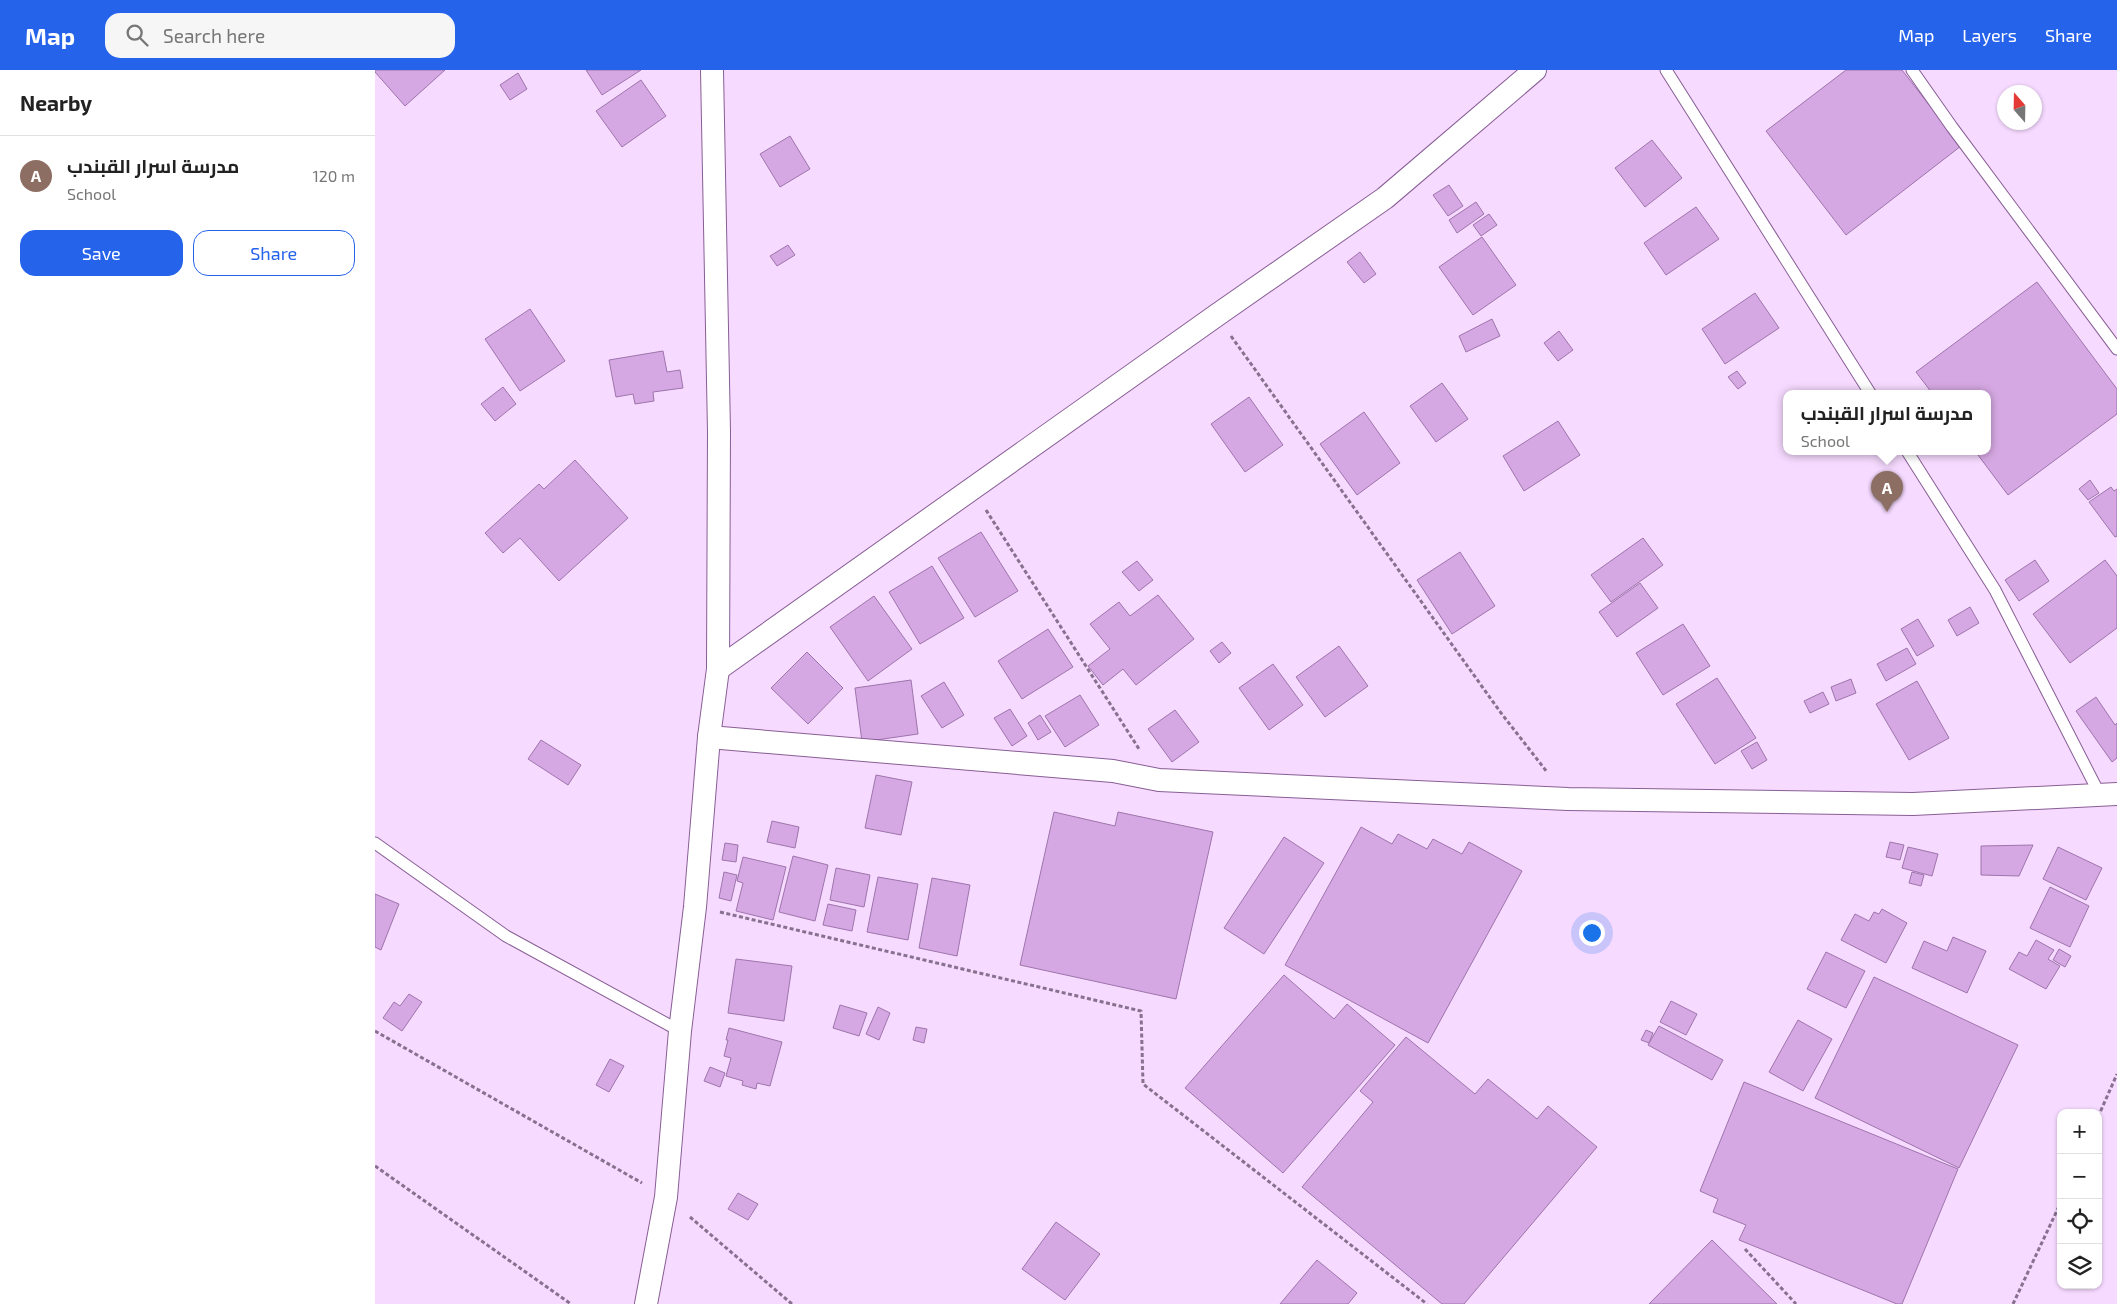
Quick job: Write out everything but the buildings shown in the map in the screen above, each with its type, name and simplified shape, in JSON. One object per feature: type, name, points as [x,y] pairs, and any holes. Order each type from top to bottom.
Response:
[{"type":"street","points":[[646,1304],[666,1197],[680,1031],[695,907],[709,737],[718,670],[719,432],[712,70]]},
{"type":"street","points":[[718,670],[972,488],[1385,198],[1535,70]]},
{"type":"street","points":[[709,737],[1113,771],[1159,780],[1568,799],[1913,804],[2109,794]]},
{"type":"lane","points":[[1666,70],[1868,390]]},
{"type":"lane","points":[[1912,70],[1952,127],[2117,349]]},
{"type":"lane","points":[[1910,455],[1995,590],[2109,794]]},
{"type":"lane","points":[[375,843],[506,936],[680,1031]]},
{"type":"path","points":[[1217,315],[1501,713],[1568,799]]},
{"type":"path","points":[[972,488],[1159,780]]},
{"type":"path","points":[[695,907],[1141,1011],[1143,1084],[1427,1304]]},
{"type":"path","points":[[375,1031],[666,1197],[792,1304]]},
{"type":"path","points":[[2102,1109],[2117,1074]]},
{"type":"path","points":[[375,1166],[571,1304]]},
{"type":"path","points":[[2013,1304],[2057,1210]]},
{"type":"path","points":[[1745,1249],[1796,1304]]},
{"type":"place","name":"مدرسة اسرار القبندب","points":[[1887,512]]}]
